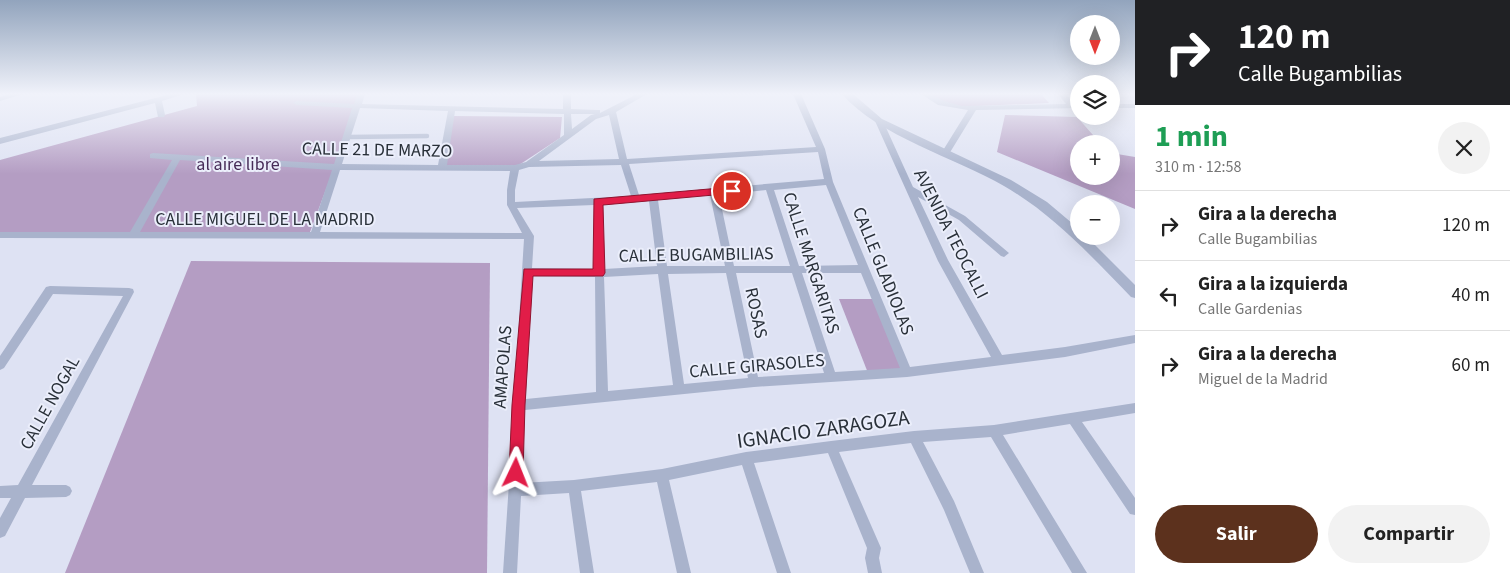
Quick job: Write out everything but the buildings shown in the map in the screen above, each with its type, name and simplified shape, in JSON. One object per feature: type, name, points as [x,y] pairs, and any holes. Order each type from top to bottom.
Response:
[{"type":"street","points":[[0,141],[78,121]]},
{"type":"street","points":[[314,236],[353,121]]},
{"type":"street","points":[[442,167],[450,121]]},
{"type":"street","points":[[567,121],[568,135]]},
{"type":"street","points":[[529,164],[588,121]]},
{"type":"street","points":[[614,121],[624,162],[636,199]]},
{"type":"street","name":"CALLE GLADIOLAS","points":[[809,121],[821,149],[829,182],[907,372]]},
{"type":"street","points":[[878,121],[946,152],[1007,183],[1043,205],[1070,228]]},
{"type":"street","name":"AVENIDA TEOCALLI","points":[[878,121],[943,261],[998,359]]},
{"type":"street","points":[[946,152],[965,121]]},
{"type":"street","points":[[529,164],[624,162],[821,149]]},
{"type":"street","name":"CALLE 21 DE MARZO","points":[[153,156],[337,167],[515,168],[529,164]]},
{"type":"street","points":[[133,235],[178,158]]},
{"type":"street","points":[[515,168],[511,190],[511,205],[529,236]]},
{"type":"street","points":[[511,205],[598,202],[829,182]]},
{"type":"street","name":"CALLE MARGARITAS","points":[[769,187],[831,377]]},
{"type":"street","points":[[909,188],[962,218],[1004,253]]},
{"type":"street","name":"ROSAS","points":[[714,192],[754,382]]},
{"type":"street","points":[[653,197],[679,390]]},
{"type":"street","points":[[598,202],[602,398]]},
{"type":"street","name":"CALLE MIGUEL DE LA MADRID","points":[[0,235],[529,236]]},
{"type":"street","name":"AMAPOLAS","points":[[510,573],[529,236]]},
{"type":"street","points":[[1088,245],[1135,293]]},
{"type":"street","name":"CALLE BUGAMBILIAS","points":[[528,272],[599,273],[662,270],[865,269]]},
{"type":"street","name":"CALLE NOGAL","points":[[0,365],[50,290],[129,292],[0,530]]},
{"type":"street","name":"CALLE GIRASOLES","points":[[518,405],[754,382],[907,372],[1065,352],[1135,339]]},
{"type":"street","name":"IGNACIO ZARAGOZA","points":[[516,490],[574,486],[662,474],[746,458],[831,447],[914,437],[994,431],[1135,408]]},
{"type":"street","points":[[1073,418],[1135,509]]},
{"type":"street","points":[[994,431],[1080,573]]},
{"type":"street","points":[[914,437],[949,506],[977,573]]},
{"type":"street","points":[[831,447],[874,548],[872,558],[875,573]]},
{"type":"street","points":[[746,458],[784,573]]},
{"type":"street","points":[[662,474],[684,573]]},
{"type":"street","points":[[574,486],[588,573]]},
{"type":"street","points":[[0,492],[66,491]]},
{"type":"lane","points":[[348,137],[427,136]]},
{"type":"green space","name":"al aire libre","points":[[143,121],[352,121],[310,232],[0,235],[0,160]]},
{"type":"green space","points":[[452,121],[562,121],[560,138],[516,167],[443,167]]},
{"type":"green space","points":[[1004,121],[1070,121],[1070,125],[1084,125],[1093,135],[1070,135],[1070,182],[997,152]]},
{"type":"green space","points":[[1120,154],[1135,157],[1135,209],[1120,203],[1120,195],[1101,195],[1077,185],[1120,185]]},
{"type":"green space","points":[[191,261],[490,263],[487,573],[65,573]]},
{"type":"green space","points":[[839,299],[876,299],[905,371],[868,373]]},
{"type":"route","points":[[516,473],[518,405],[528,272],[599,273],[598,202],[732,191]]}]
